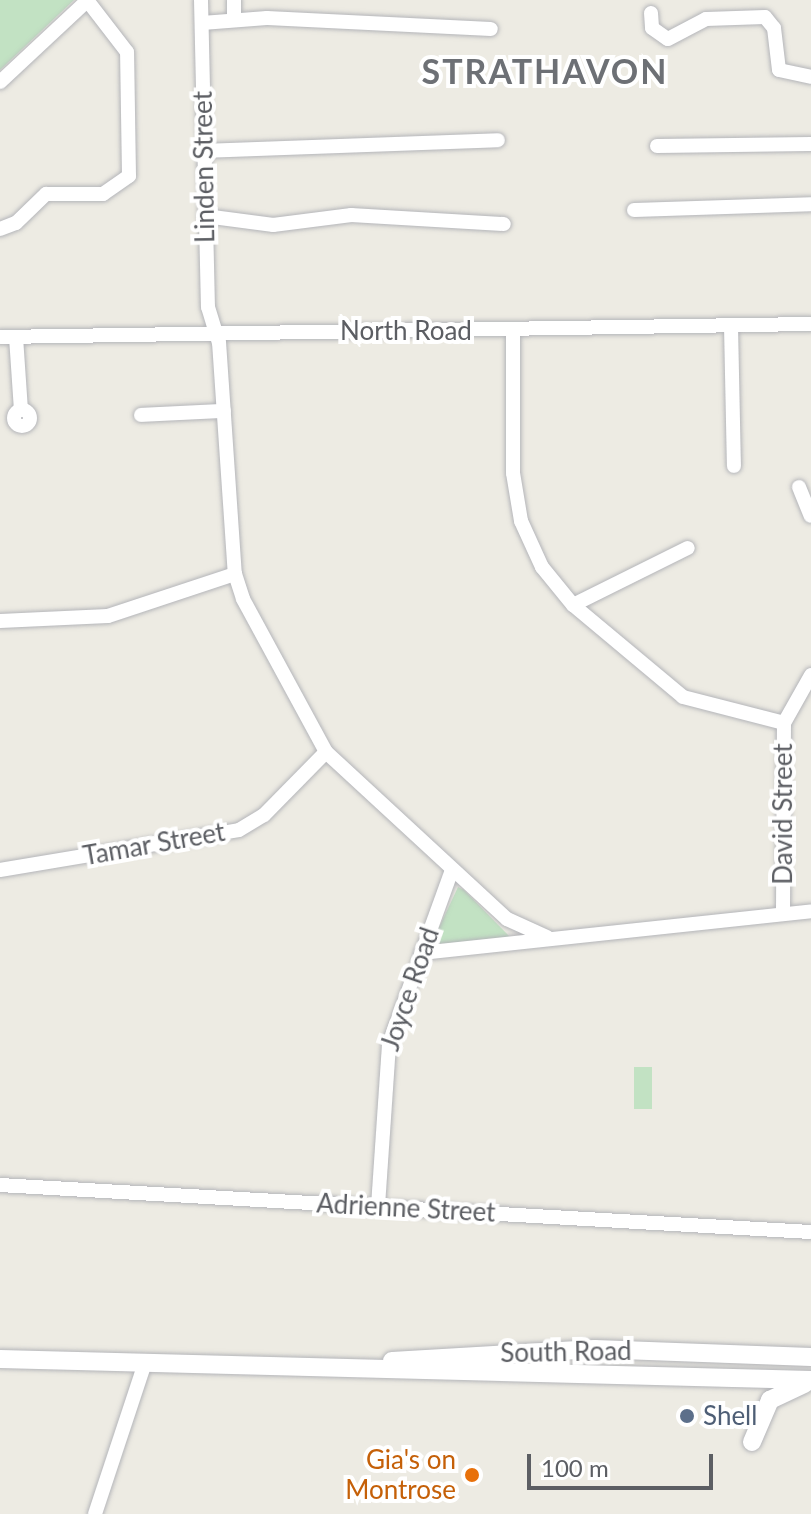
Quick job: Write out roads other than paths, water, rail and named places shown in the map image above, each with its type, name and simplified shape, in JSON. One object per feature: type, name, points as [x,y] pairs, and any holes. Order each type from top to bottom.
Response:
[{"type":"street","points":[[0,82],[88,0],[127,52],[129,176],[103,194],[46,194],[16,223],[0,229]]},
{"type":"street","name":"Linden Street","points":[[201,0],[202,151],[208,307],[216,333],[224,411],[235,574]]},
{"type":"street","points":[[234,0],[234,20]]},
{"type":"street","points":[[651,13],[652,28],[668,39],[706,19],[765,17],[774,28],[776,61],[785,75],[811,77]]},
{"type":"street","points":[[202,23],[234,20],[491,29]]},
{"type":"street","points":[[202,151],[498,140]]},
{"type":"street","points":[[657,146],[811,144]]},
{"type":"street","points":[[634,210],[811,204]]},
{"type":"street","points":[[205,216],[273,225],[351,215],[504,224]]},
{"type":"street","name":"North Road","points":[[0,337],[811,324]]},
{"type":"street","points":[[731,326],[734,466]]},
{"type":"street","points":[[513,331],[513,473],[519,511],[542,567],[573,605],[683,697],[784,723]]},
{"type":"street","points":[[16,337],[21,410]]},
{"type":"street","points":[[141,415],[224,411]]},
{"type":"street","points":[[799,487],[811,516]]},
{"type":"street","points":[[573,605],[688,548]]},
{"type":"street","points":[[0,621],[108,616],[235,574],[326,752],[507,919],[547,937]]},
{"type":"street","name":"David Street","points":[[783,912],[784,723],[811,675]]},
{"type":"street","name":"Tamar Street","points":[[0,870],[239,830],[264,815],[326,752]]},
{"type":"street","name":"Joyce Road","points":[[378,1206],[384,1067],[452,870]]},
{"type":"street","points":[[421,953],[547,937],[811,911]]},
{"type":"street","name":"Adrienne Street","points":[[0,1185],[811,1232]]},
{"type":"street","name":"South Road","points":[[322,1367],[595,1349],[811,1357]]},
{"type":"street","name":"South Road","points":[[0,1359],[811,1381]]},
{"type":"street","points":[[95,1514],[145,1363]]},
{"type":"street","points":[[752,1442],[770,1400],[811,1381]]},
{"type":"place","name":"Shell","points":[[687,1416]]},
{"type":"place","name":"Gia's on Montrose","points":[[472,1475]]},
{"type":"district","name":"STRATHAVON","points":[[545,71]]}]
